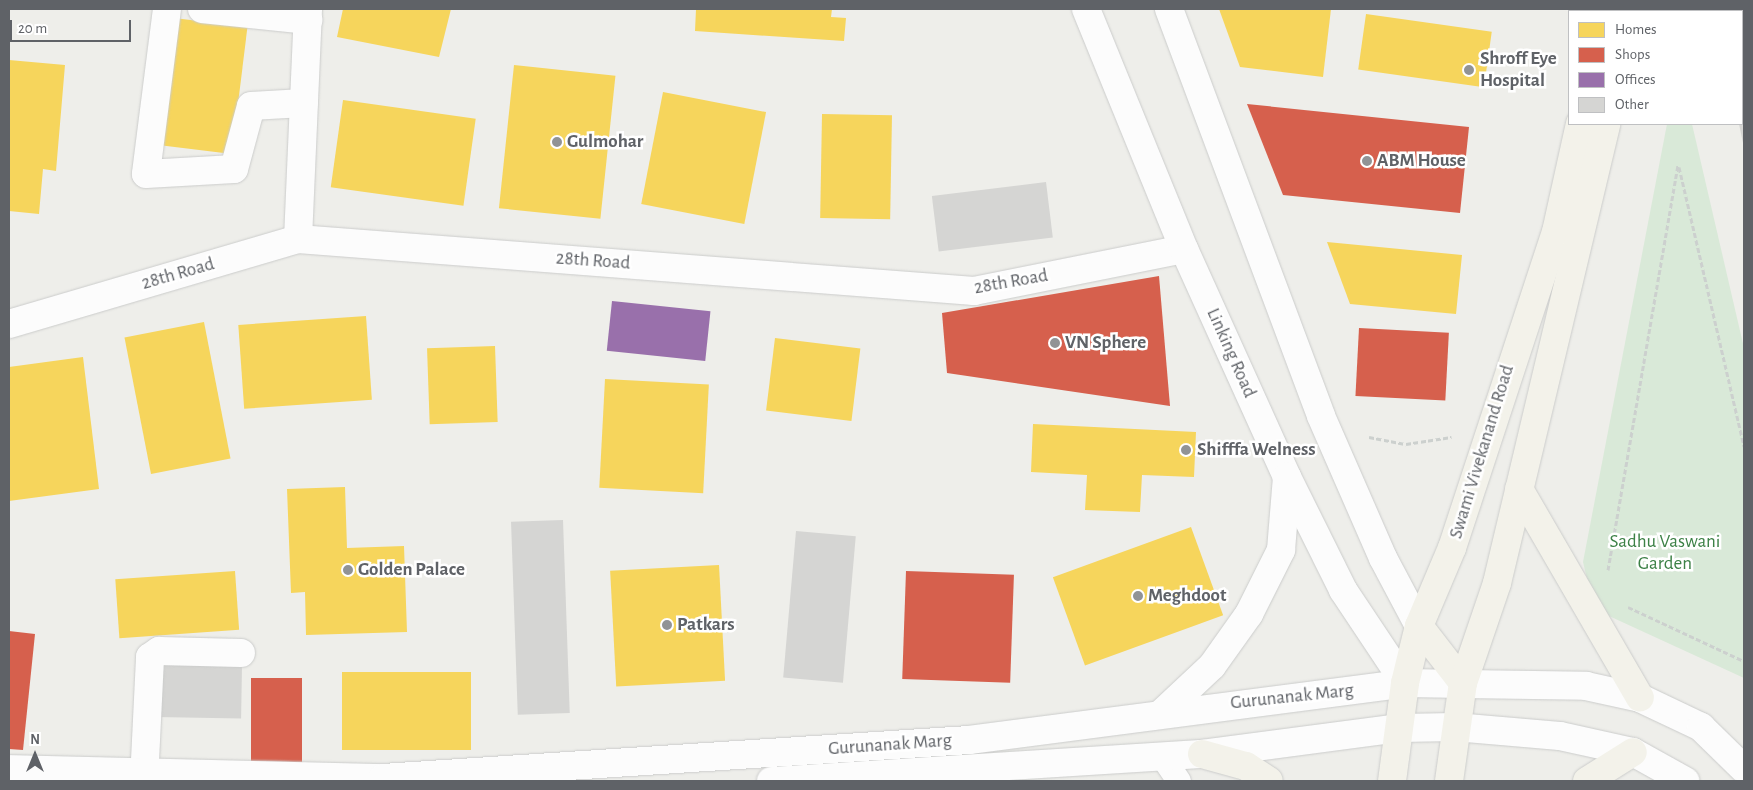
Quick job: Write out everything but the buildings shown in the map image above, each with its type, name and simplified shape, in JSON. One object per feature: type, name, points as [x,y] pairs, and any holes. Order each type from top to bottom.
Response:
[{"type":"main road","points":[[167,9],[146,174],[234,170],[251,106],[304,103]]},
{"type":"main road","points":[[202,9],[308,14],[298,238]]},
{"type":"main road","name":"Linking Road","points":[[1086,9],[1184,249],[1288,477],[1343,590],[1405,683]]},
{"type":"main road","points":[[1169,9],[1321,416],[1382,558],[1419,626],[1463,683]]},
{"type":"main road","name":"Swami Vivekanand Road","points":[[1392,781],[1405,683],[1419,626],[1452,548],[1491,422],[1556,232],[1580,125]]},
{"type":"main road","name":"Swami Vivekanand Road","points":[[1449,781],[1455,727],[1463,683],[1497,583],[1606,125]]},
{"type":"main road","name":"28th Road","points":[[9,324],[298,238],[974,291],[1184,249]]},
{"type":"main road","points":[[1163,712],[1212,666],[1249,614],[1281,550],[1288,477]]},
{"type":"main road","points":[[1519,489],[1640,698]]},
{"type":"main road","points":[[144,777],[150,657],[158,651],[175,650],[241,653]]},
{"type":"main road","name":"Gurunanak Marg","points":[[9,769],[144,777],[383,780],[968,740],[1163,712],[1405,683],[1586,686],[1640,698],[1701,727],[1744,767]]},
{"type":"main road","name":"Gurunanak Marg","points":[[771,781],[1202,754],[1400,728],[1455,727],[1560,736],[1633,752],[1685,781]]},
{"type":"main road","points":[[1587,781],[1633,752]]},
{"type":"main road","points":[[1202,754],[1246,766],[1269,781]]},
{"type":"lane","points":[[1162,756],[1179,781]]},
{"type":"path","points":[[1607,576],[1678,164],[1744,447]]},
{"type":"path","points":[[1321,416],[1367,436],[1406,444],[1440,442],[1491,422]]},
{"type":"path","points":[[1621,604],[1744,661]]},
{"type":"green space","name":"Sadhu Vaswani Garden","points":[[1667,125],[1692,125],[1744,348],[1744,678],[1609,616],[1589,587],[1583,562]]},
{"type":"place","name":"Shroff Eye Hospital","points":[[1469,70]]},
{"type":"place","name":"Gulmohar","points":[[557,142]]},
{"type":"place","name":"ABM House","points":[[1367,161]]},
{"type":"place","name":"VN Sphere","points":[[1055,343]]},
{"type":"place","name":"Shifffa Welness","points":[[1186,450]]},
{"type":"place","name":"Golden Palace","points":[[348,570]]},
{"type":"place","name":"Meghdoot","points":[[1138,596]]},
{"type":"place","name":"Patkars","points":[[667,625]]}]
